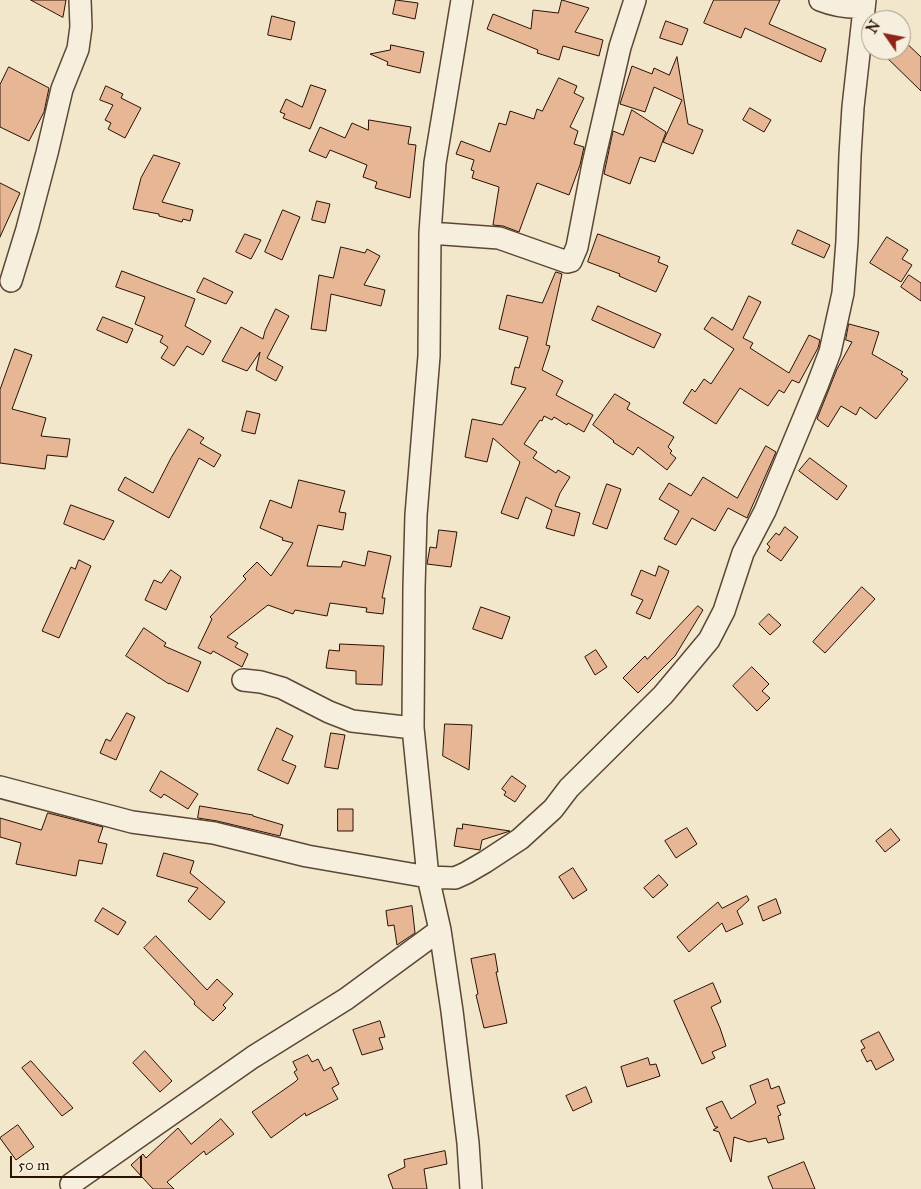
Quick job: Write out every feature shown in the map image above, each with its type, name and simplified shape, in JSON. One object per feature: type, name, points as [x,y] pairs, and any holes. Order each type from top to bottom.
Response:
[{"type":"street","points":[[11,280],[27,229],[62,89],[78,49],[81,27],[80,0]]},
{"type":"street","points":[[462,0],[435,163],[430,233],[429,356],[416,515],[413,728],[428,877],[440,930],[461,1082],[471,1189]]},
{"type":"street","points":[[430,233],[499,238],[571,262],[577,247],[593,164],[620,47],[636,0]]},
{"type":"street","points":[[0,787],[132,822],[214,833],[307,856],[428,877],[455,878],[466,873],[520,839],[553,809],[569,788],[663,695],[693,661],[716,628],[729,598],[743,553],[764,510],[830,352],[843,293],[853,107],[865,3],[850,8],[836,6],[820,0]]},
{"type":"street","points":[[242,680],[261,682],[282,688],[352,721],[413,728]]},
{"type":"street","points":[[71,1184],[253,1057],[346,999],[440,930]]},
{"type":"building","points":[[31,0],[66,0],[63,17]]},
{"type":"building","points":[[396,0],[418,3],[415,19],[393,14]]},
{"type":"building","points":[[562,0],[589,8],[575,32],[603,40],[599,56],[563,46],[559,60],[537,53],[538,50],[487,29],[493,14],[531,29],[533,10],[558,13]]},
{"type":"building","points":[[714,0],[780,0],[769,24],[826,49],[821,62],[745,28],[741,38],[704,23]]},
{"type":"building","points":[[272,16],[295,22],[291,40],[268,35]]},
{"type":"building","points":[[666,21],[688,29],[682,45],[660,38]]},
{"type":"building","points":[[391,45],[424,52],[420,73],[387,65],[388,62],[370,54],[390,50]]},
{"type":"building","points":[[911,48],[921,57],[921,91],[889,60],[911,60]]},
{"type":"building","points":[[677,57],[688,124],[703,130],[693,154],[663,142],[682,100],[654,87],[645,112],[620,104],[632,66],[652,74],[654,68],[669,75]]},
{"type":"building","points":[[9,67],[49,88],[44,112],[29,141],[0,127],[0,85]]},
{"type":"building","points":[[559,78],[577,86],[574,93],[584,98],[570,127],[578,131],[574,144],[584,147],[580,165],[569,195],[537,183],[519,232],[503,226],[493,225],[499,187],[472,178],[474,171],[471,170],[474,160],[456,154],[461,141],[490,152],[499,123],[506,125],[510,111],[534,119],[537,109],[542,111]]},
{"type":"building","points":[[311,85],[326,90],[310,129],[283,118],[285,114],[280,112],[286,99],[302,107]]},
{"type":"building","points":[[106,86],[123,94],[121,98],[141,108],[125,138],[108,129],[111,123],[105,120],[113,105],[100,100]]},
{"type":"building","points":[[750,108],[771,120],[764,132],[743,120]]},
{"type":"building","points":[[632,110],[666,132],[655,162],[640,157],[630,184],[604,174],[613,131],[623,135]]},
{"type":"building","points":[[369,120],[411,127],[408,144],[416,145],[410,198],[375,188],[377,182],[363,177],[367,165],[330,150],[326,158],[309,151],[320,127],[345,138],[352,123],[368,130]]},
{"type":"building","points":[[154,155],[180,163],[162,202],[193,210],[190,221],[183,219],[182,222],[159,216],[159,214],[133,209],[141,178]]},
{"type":"building","points":[[0,183],[20,193],[0,237]]},
{"type":"building","points":[[317,201],[330,204],[325,223],[312,220]]},
{"type":"building","points":[[283,210],[300,217],[282,260],[265,252]]},
{"type":"building","points":[[798,230],[830,245],[824,258],[792,244]]},
{"type":"building","points":[[245,234],[261,240],[251,259],[236,252]]},
{"type":"building","points":[[598,234],[660,257],[658,262],[668,266],[656,292],[619,276],[620,274],[588,262]]},
{"type":"building","points":[[887,237],[908,250],[902,259],[912,265],[901,282],[870,263]]},
{"type":"building","points":[[341,247],[365,253],[367,249],[380,256],[364,285],[385,290],[381,306],[331,294],[326,331],[311,329],[319,275],[333,278]]},
{"type":"building","points":[[122,271],[195,299],[185,326],[211,341],[203,355],[187,346],[174,366],[161,358],[168,347],[160,342],[163,336],[135,324],[145,297],[116,287]]},
{"type":"building","points":[[556,272],[562,274],[546,345],[550,346],[542,370],[563,381],[556,395],[593,415],[584,432],[554,417],[552,420],[544,416],[524,444],[537,452],[533,458],[556,473],[558,470],[570,477],[560,493],[555,506],[580,513],[574,536],[546,528],[552,510],[526,497],[518,519],[501,513],[520,462],[493,438],[487,462],[465,457],[472,419],[502,425],[526,388],[511,384],[515,367],[519,368],[528,337],[499,329],[507,295],[542,303]]},
{"type":"building","points":[[909,275],[921,283],[921,301],[901,287]]},
{"type":"building","points":[[204,278],[233,292],[226,304],[197,292]]},
{"type":"building","points":[[749,296],[761,302],[743,338],[753,343],[750,348],[789,373],[809,335],[820,340],[818,348],[799,383],[792,380],[784,393],[779,390],[768,406],[740,388],[716,424],[683,403],[692,389],[695,392],[704,379],[711,384],[734,349],[704,329],[712,317],[732,330]]},
{"type":"building","points":[[598,306],[661,334],[654,348],[592,320]]},
{"type":"building","points":[[276,309],[289,316],[267,358],[283,367],[276,381],[256,370],[260,352],[247,371],[222,361],[241,327],[263,339]]},
{"type":"building","points":[[103,317],[133,329],[127,343],[97,330]]},
{"type":"building","points":[[849,324],[879,332],[872,354],[903,372],[901,374],[908,379],[876,419],[860,407],[856,415],[841,406],[828,427],[817,419],[837,369],[852,342],[846,340]]},
{"type":"building","points":[[15,349],[32,355],[12,409],[46,418],[41,436],[70,439],[67,457],[47,455],[45,469],[0,463],[0,390]]},
{"type":"building","points":[[615,394],[630,403],[627,409],[674,437],[668,447],[672,451],[670,453],[676,458],[667,470],[638,447],[633,455],[613,442],[593,425]]},
{"type":"building","points":[[247,411],[260,414],[255,434],[242,431]]},
{"type":"building","points":[[189,429],[204,438],[200,443],[221,455],[214,467],[199,458],[169,518],[118,490],[125,477],[153,493]]},
{"type":"building","points":[[766,446],[776,452],[747,518],[728,508],[715,531],[692,518],[676,545],[664,539],[679,511],[659,499],[669,483],[691,496],[703,477],[737,498]]},
{"type":"building","points":[[810,458],[847,486],[837,500],[799,471]]},
{"type":"building","points":[[299,480],[345,491],[339,512],[346,513],[343,530],[318,525],[307,566],[341,567],[343,561],[365,566],[368,551],[391,556],[382,598],[385,598],[383,614],[366,612],[367,608],[330,603],[327,616],[295,610],[293,614],[268,605],[227,637],[238,643],[235,647],[248,654],[242,667],[213,651],[211,654],[198,648],[212,619],[210,617],[246,579],[243,576],[257,562],[271,576],[293,543],[282,540],[283,538],[260,528],[270,500],[291,508]]},
{"type":"building","points":[[607,484],[621,489],[607,529],[593,524]]},
{"type":"building","points":[[71,505],[114,521],[104,540],[64,524]]},
{"type":"building","points":[[785,527],[798,537],[781,561],[767,551],[770,547],[767,544],[776,533],[779,535]]},
{"type":"building","points":[[439,530],[457,532],[451,567],[427,564],[430,547],[436,548]]},
{"type":"building","points":[[79,560],[91,566],[59,638],[42,631],[71,567],[75,569]]},
{"type":"building","points":[[659,566],[669,571],[650,619],[636,613],[643,600],[631,595],[641,570],[655,576]]},
{"type":"building","points":[[171,570],[181,577],[166,610],[145,600],[154,580],[161,583]]},
{"type":"building","points":[[862,587],[875,599],[825,653],[813,642]]},
{"type":"building","points":[[698,606],[703,610],[675,656],[638,693],[623,678],[645,656],[647,659]]},
{"type":"building","points":[[481,607],[510,617],[502,639],[473,629]]},
{"type":"building","points":[[769,614],[781,625],[770,635],[759,624]]},
{"type":"building","points":[[144,628],[166,643],[164,646],[201,662],[188,692],[169,684],[126,656]]},
{"type":"building","points":[[340,644],[384,646],[382,685],[356,684],[356,671],[326,668],[329,650],[339,651]]},
{"type":"building","points":[[596,650],[607,667],[595,675],[585,657]]},
{"type":"building","points":[[752,667],[769,684],[762,691],[770,698],[757,711],[733,686]]},
{"type":"building","points":[[127,713],[135,717],[116,760],[100,753],[106,739],[110,741]]},
{"type":"building","points":[[445,724],[472,725],[469,770],[443,756]]},
{"type":"building","points":[[277,728],[293,736],[282,760],[296,766],[288,784],[258,770]]},
{"type":"building","points":[[331,733],[345,735],[338,769],[325,767]]},
{"type":"building","points":[[161,771],[198,794],[188,809],[164,794],[161,798],[150,791]]},
{"type":"building","points":[[512,776],[526,786],[515,802],[504,795],[506,792],[502,789]]},
{"type":"building","points":[[200,806],[253,815],[283,825],[280,836],[198,818]]},
{"type":"building","points":[[338,809],[353,809],[353,831],[338,831]]},
{"type":"building","points":[[48,813],[103,827],[98,842],[107,844],[102,864],[79,860],[76,876],[16,864],[21,843],[0,837],[0,818],[41,830]]},
{"type":"building","points":[[463,824],[510,831],[482,840],[480,850],[454,846],[457,828],[462,829]]},
{"type":"building","points":[[687,828],[697,844],[676,858],[665,841]]},
{"type":"building","points":[[891,829],[900,840],[885,852],[876,841]]},
{"type":"building","points":[[164,853],[194,861],[190,873],[225,902],[210,920],[188,901],[198,888],[157,876]]},
{"type":"building","points":[[573,868],[587,890],[573,899],[559,877]]},
{"type":"building","points":[[659,875],[668,885],[653,898],[644,888]]},
{"type":"building","points":[[747,896],[749,900],[737,911],[743,924],[726,932],[722,923],[689,952],[677,937],[718,902],[722,908]]},
{"type":"building","points":[[776,899],[781,913],[763,921],[758,907]]},
{"type":"building","points":[[412,906],[415,933],[397,945],[394,925],[388,926],[386,911]]},
{"type":"building","points":[[103,908],[126,922],[118,935],[95,921]]},
{"type":"building","points":[[156,936],[207,990],[217,979],[233,994],[223,1005],[226,1008],[213,1021],[194,1004],[195,1002],[144,948]]},
{"type":"building","points":[[495,954],[498,972],[496,972],[507,1023],[484,1028],[476,995],[478,994],[471,959]]},
{"type":"building","points":[[713,983],[721,1002],[711,1007],[726,1046],[712,1052],[715,1058],[702,1064],[674,1001]]},
{"type":"building","points":[[380,1021],[385,1037],[379,1038],[383,1049],[362,1055],[353,1030]]},
{"type":"building","points":[[879,1032],[894,1060],[876,1070],[871,1060],[867,1062],[861,1050],[865,1048],[861,1041]]},
{"type":"building","points":[[145,1051],[172,1081],[160,1092],[133,1063]]},
{"type":"building","points":[[308,1055],[312,1062],[318,1059],[324,1071],[331,1067],[339,1084],[332,1088],[338,1099],[306,1116],[305,1113],[271,1138],[252,1112],[298,1079],[294,1072],[297,1070],[293,1062]]},
{"type":"building","points":[[648,1058],[650,1065],[656,1064],[660,1076],[627,1087],[621,1067]]},
{"type":"building","points":[[31,1061],[73,1108],[62,1116],[22,1068]]},
{"type":"building","points":[[768,1079],[771,1089],[779,1086],[785,1103],[777,1106],[781,1115],[778,1116],[784,1139],[768,1143],[766,1138],[749,1142],[734,1137],[731,1162],[719,1132],[713,1130],[718,1127],[715,1127],[706,1108],[722,1101],[731,1119],[756,1103],[750,1086]]},
{"type":"building","points":[[586,1087],[592,1102],[573,1111],[566,1096]]},
{"type":"building","points":[[221,1119],[234,1134],[206,1155],[204,1151],[167,1182],[174,1189],[153,1189],[131,1165],[143,1154],[146,1158],[178,1128],[191,1144]]},
{"type":"building","points":[[18,1125],[34,1147],[16,1160],[0,1138]]},
{"type":"building","points":[[445,1151],[447,1164],[424,1169],[427,1189],[393,1189],[388,1175],[405,1167],[404,1160]]},
{"type":"building","points":[[804,1162],[815,1189],[773,1189],[768,1177]]}]
